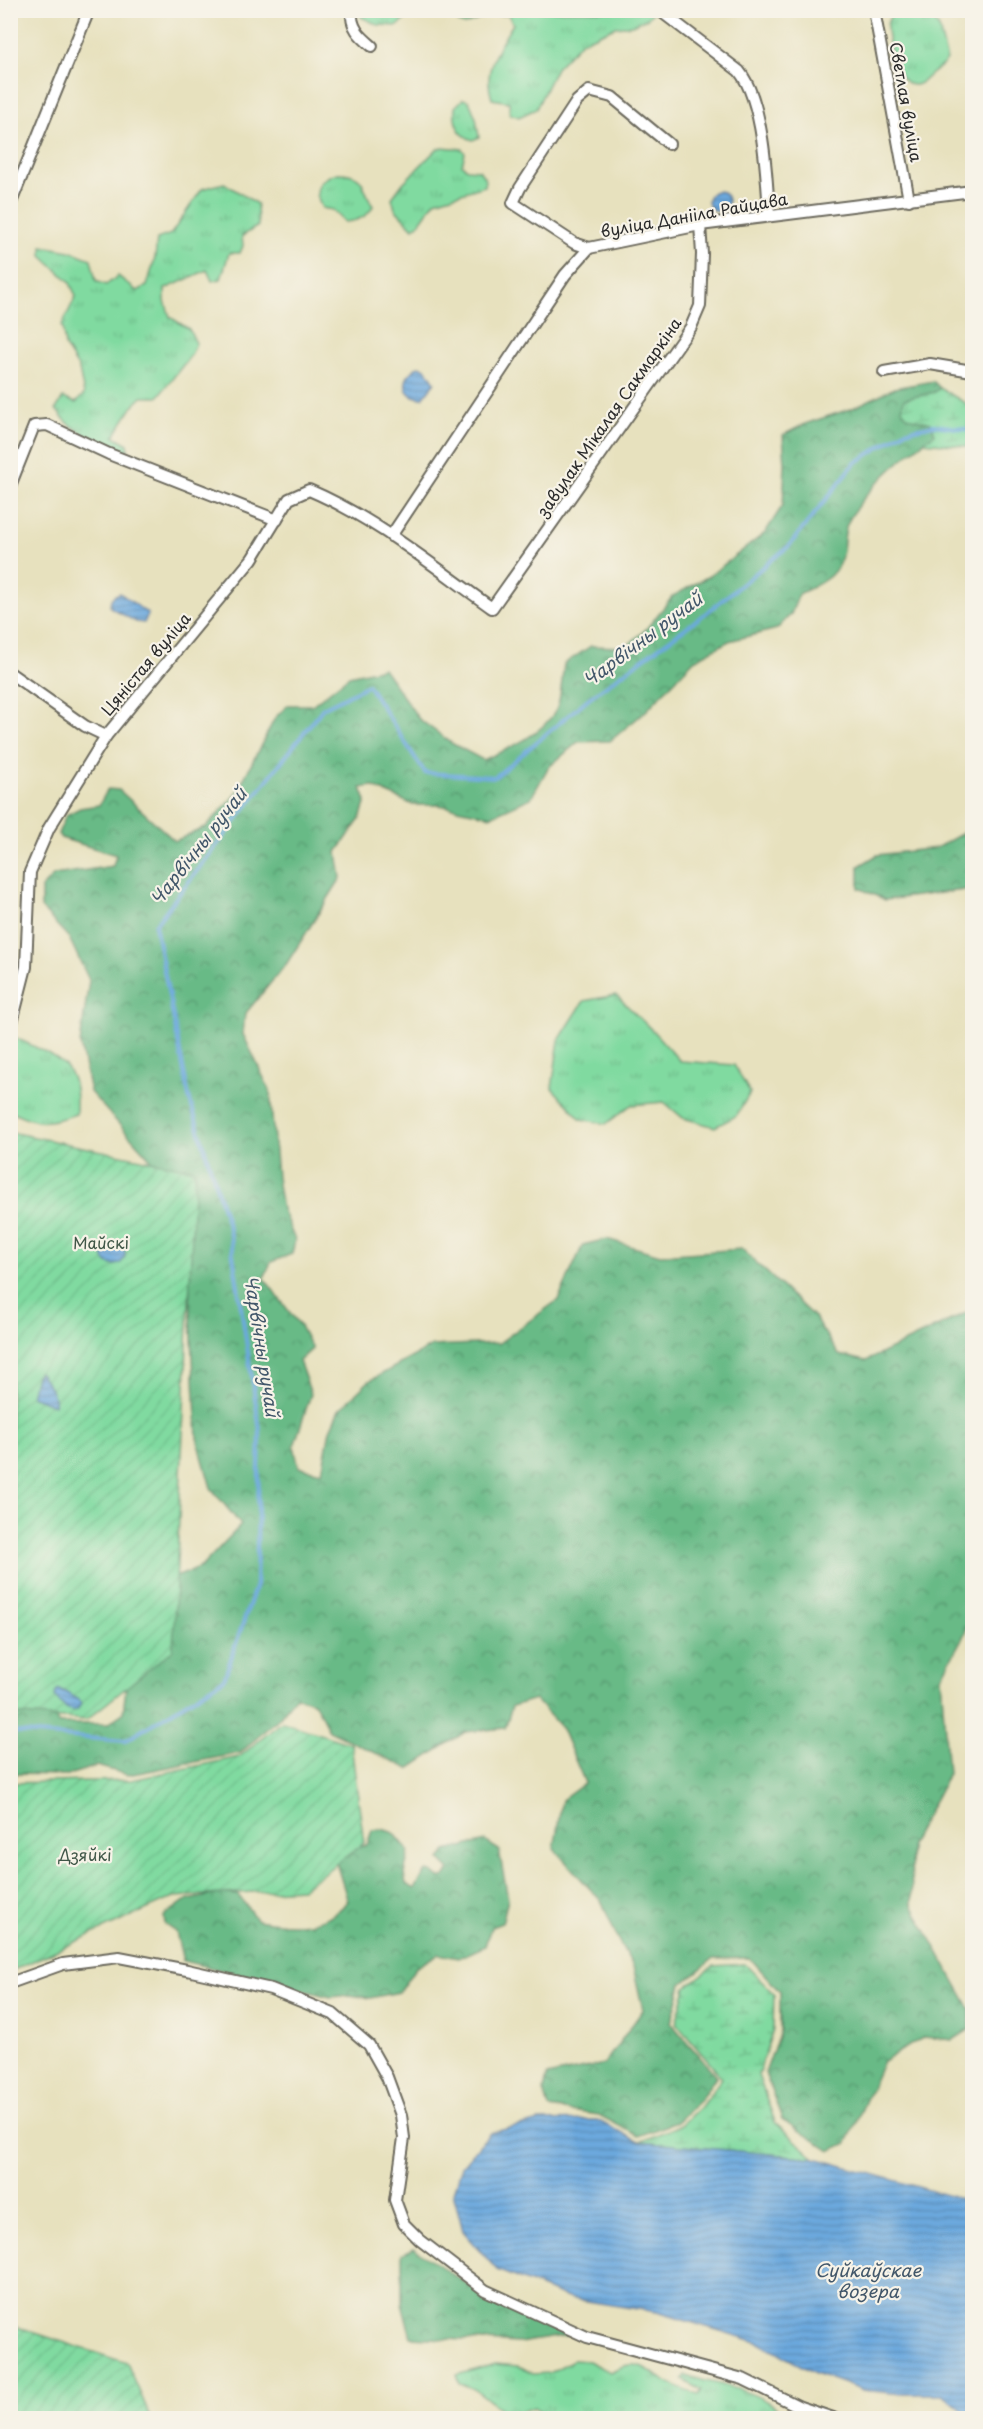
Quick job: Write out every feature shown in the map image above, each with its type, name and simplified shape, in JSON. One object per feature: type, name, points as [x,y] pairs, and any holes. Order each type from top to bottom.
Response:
[{"type":"street","points":[[10,205],[89,10]]},
{"type":"street","points":[[352,10],[351,18],[357,34],[372,46]]},
{"type":"street","name":"Светлая вуліца","points":[[874,10],[909,200]]},
{"type":"street","points":[[663,13],[739,71],[747,81],[765,163],[769,215]]},
{"type":"street","points":[[589,248],[574,243],[513,203],[520,188],[577,101],[590,91],[612,97],[669,144]]},
{"type":"street","name":"вуліца Данііла Райцава","points":[[391,536],[565,275],[589,248],[700,225],[972,191]]},
{"type":"street","name":"завулак Мікалая Сакмаркіна","points":[[391,536],[492,608],[691,327],[700,306],[702,254],[700,225]]},
{"type":"street","points":[[884,372],[930,364],[972,371]]},
{"type":"street","points":[[10,486],[34,426],[47,425],[109,454],[277,520]]},
{"type":"street","name":"Цяністая вуліца","points":[[10,673],[85,726],[106,736],[252,559],[290,499],[309,490],[332,499],[391,536]]},
{"type":"street","points":[[10,1030],[26,968],[30,872],[50,828],[106,736]]},
{"type":"street","points":[[10,1983],[63,1964],[118,1957],[271,1989],[333,2014],[369,2045],[401,2115],[405,2138],[395,2200],[404,2224],[420,2240],[485,2290],[587,2337],[743,2379],[800,2407],[833,2418]]},
{"type":"green space","points":[[360,10],[414,11],[398,26],[378,25],[361,17]]},
{"type":"green space","points":[[449,11],[653,11],[648,18],[632,25],[615,27],[581,42],[556,68],[536,109],[519,117],[510,114],[509,102],[492,99],[489,88],[493,60],[513,24],[508,15],[490,15],[465,25],[459,23]]},
{"type":"green space","points":[[895,11],[927,11],[939,28],[947,60],[924,81],[915,85],[903,79],[891,52],[887,25]]},
{"type":"green space","points":[[463,99],[469,101],[476,118],[479,137],[473,140],[460,131],[456,123],[455,107]]},
{"type":"green space","points":[[442,147],[462,149],[465,153],[462,165],[467,169],[479,170],[486,180],[485,186],[435,201],[418,225],[413,228],[395,209],[392,198],[403,183],[437,149]]},
{"type":"green space","points":[[337,173],[354,176],[362,183],[373,206],[362,218],[345,222],[333,210],[322,208],[317,196],[319,186],[325,178]]},
{"type":"green space","points":[[224,183],[257,204],[258,226],[242,236],[243,246],[240,253],[229,253],[221,279],[212,281],[207,270],[165,289],[165,301],[170,317],[189,329],[196,343],[191,355],[158,397],[142,397],[133,406],[114,436],[128,444],[128,451],[108,445],[79,431],[70,425],[56,409],[63,398],[76,403],[84,394],[79,369],[65,346],[62,325],[76,296],[69,281],[42,256],[42,246],[70,251],[91,259],[96,281],[106,285],[118,276],[137,291],[147,286],[155,258],[157,239],[171,234],[202,189]]},
{"type":"green space","points":[[933,381],[940,388],[935,392],[905,399],[908,417],[931,423],[935,434],[898,463],[863,499],[847,524],[841,560],[837,567],[827,578],[799,594],[791,614],[777,629],[729,641],[694,660],[646,711],[610,741],[578,742],[548,768],[531,798],[491,816],[439,805],[413,805],[372,786],[361,788],[366,801],[360,819],[337,852],[341,878],[287,963],[245,1014],[243,1034],[270,1091],[282,1209],[295,1240],[292,1254],[271,1262],[264,1278],[300,1326],[312,1349],[299,1361],[311,1394],[294,1446],[299,1467],[322,1472],[330,1430],[339,1410],[369,1381],[432,1346],[499,1343],[558,1300],[583,1245],[607,1239],[660,1255],[742,1249],[815,1318],[839,1355],[866,1361],[972,1310],[972,1608],[965,1633],[941,1677],[948,1774],[911,1845],[912,1905],[970,2009],[970,2029],[953,2040],[924,2037],[883,2061],[847,2143],[830,2151],[782,2119],[765,2073],[780,2031],[780,1992],[750,1958],[713,1959],[682,1984],[671,2023],[716,2076],[700,2100],[677,2122],[638,2136],[599,2115],[549,2108],[544,2091],[547,2076],[604,2064],[643,2010],[633,1966],[617,1938],[602,1902],[554,1849],[562,1800],[585,1783],[562,1729],[535,1699],[512,1706],[505,1728],[465,1732],[409,1769],[329,1731],[315,1703],[296,1696],[279,1718],[240,1753],[128,1775],[97,1766],[68,1775],[11,1774],[11,1711],[51,1704],[59,1724],[107,1724],[123,1713],[131,1645],[148,1588],[201,1567],[241,1525],[211,1488],[197,1438],[187,1238],[182,1194],[90,1092],[80,1044],[89,980],[69,938],[41,908],[41,888],[54,875],[113,866],[116,855],[61,838],[58,834],[66,815],[80,808],[99,805],[108,789],[119,790],[175,841],[206,827],[236,794],[275,718],[288,705],[312,705],[349,676],[383,668],[419,719],[453,744],[483,760],[524,740],[542,727],[556,710],[564,664],[591,646],[626,647],[646,629],[673,596],[709,576],[765,533],[783,505],[785,464],[783,435],[805,424],[853,408],[894,388]]},
{"type":"green space","points":[[940,388],[972,407],[972,447],[923,442],[935,434],[931,423],[908,417],[902,410],[904,399],[935,392]]},
{"type":"green space","points":[[972,828],[972,889],[885,900],[859,888],[859,866],[877,855],[936,848]]},
{"type":"green space","points":[[616,995],[680,1061],[734,1065],[750,1093],[736,1116],[715,1127],[683,1118],[664,1102],[631,1105],[606,1124],[581,1119],[552,1088],[559,1040],[584,1001]]},
{"type":"green space","points":[[16,1038],[46,1052],[60,1061],[69,1071],[75,1087],[76,1114],[43,1122],[11,1111],[11,1045]]},
{"type":"green space","name":"Майскі","points":[[10,1132],[195,1170],[173,1650],[86,1720],[11,1714]]},
{"type":"green space","name":"Дзяйкі","points":[[282,1722],[351,1744],[364,1843],[302,1889],[174,1897],[11,1971],[11,1783],[132,1780],[239,1757]]},
{"type":"green space","points":[[382,1829],[394,1833],[409,1851],[404,1874],[406,1884],[415,1889],[426,1871],[432,1872],[439,1878],[445,1876],[450,1870],[440,1860],[446,1851],[485,1841],[499,1850],[508,1899],[502,1923],[491,1927],[485,1946],[459,1958],[438,1954],[415,1968],[399,1992],[370,1998],[350,1995],[331,1997],[183,1961],[176,1932],[165,1924],[164,1916],[185,1901],[221,1893],[238,1895],[257,1920],[282,1924],[306,1923],[329,1917],[348,1901],[335,1852],[367,1845],[372,1830]]},
{"type":"green space","points":[[745,1964],[774,1994],[773,2029],[758,2075],[775,2122],[815,2158],[639,2142],[681,2125],[703,2104],[722,2078],[676,2023],[686,1987],[714,1966]]},
{"type":"green space","points":[[414,2248],[483,2295],[569,2335],[519,2343],[411,2337],[402,2303],[402,2254]]},
{"type":"green space","points":[[11,2325],[127,2363],[151,2418],[11,2418]]},
{"type":"green space","points":[[573,2360],[589,2361],[610,2372],[628,2365],[641,2366],[674,2386],[699,2395],[702,2390],[683,2380],[686,2376],[722,2385],[768,2402],[778,2409],[778,2416],[768,2418],[623,2418],[618,2416],[614,2418],[552,2418],[534,2407],[515,2412],[501,2409],[476,2390],[460,2384],[457,2375],[495,2364],[518,2366],[533,2374],[549,2373]]},
{"type":"water","points":[[718,191],[725,194],[728,201],[725,208],[718,211],[711,208],[708,201],[711,194]]},
{"type":"water","points":[[419,366],[426,369],[435,382],[423,398],[410,394],[406,385],[409,375]]},
{"type":"water","points":[[120,593],[148,614],[144,623],[136,622],[110,607],[112,598]]},
{"type":"water","points":[[110,1243],[118,1243],[125,1250],[125,1258],[118,1265],[110,1265],[103,1258],[103,1250]]},
{"type":"water","points":[[39,1372],[52,1392],[54,1405],[31,1396]]},
{"type":"water","points":[[59,1689],[78,1699],[81,1704],[77,1710],[67,1709],[57,1700],[56,1691]]},
{"type":"water","name":"Суйкаўскае возера","points":[[597,2120],[639,2142],[815,2158],[972,2202],[972,2416],[943,2394],[903,2394],[861,2390],[815,2373],[757,2342],[657,2312],[568,2298],[497,2270],[463,2231],[453,2192],[462,2166],[490,2133],[540,2121]]},
{"type":"waterway","name":"Чарвічны ручай","points":[[10,1732],[125,1741],[224,1679],[256,1585],[260,1431],[229,1229],[189,1097],[155,925],[323,708],[368,685],[425,773],[495,777],[589,698],[706,613],[789,546],[855,463],[905,431],[934,425],[972,430]]}]
